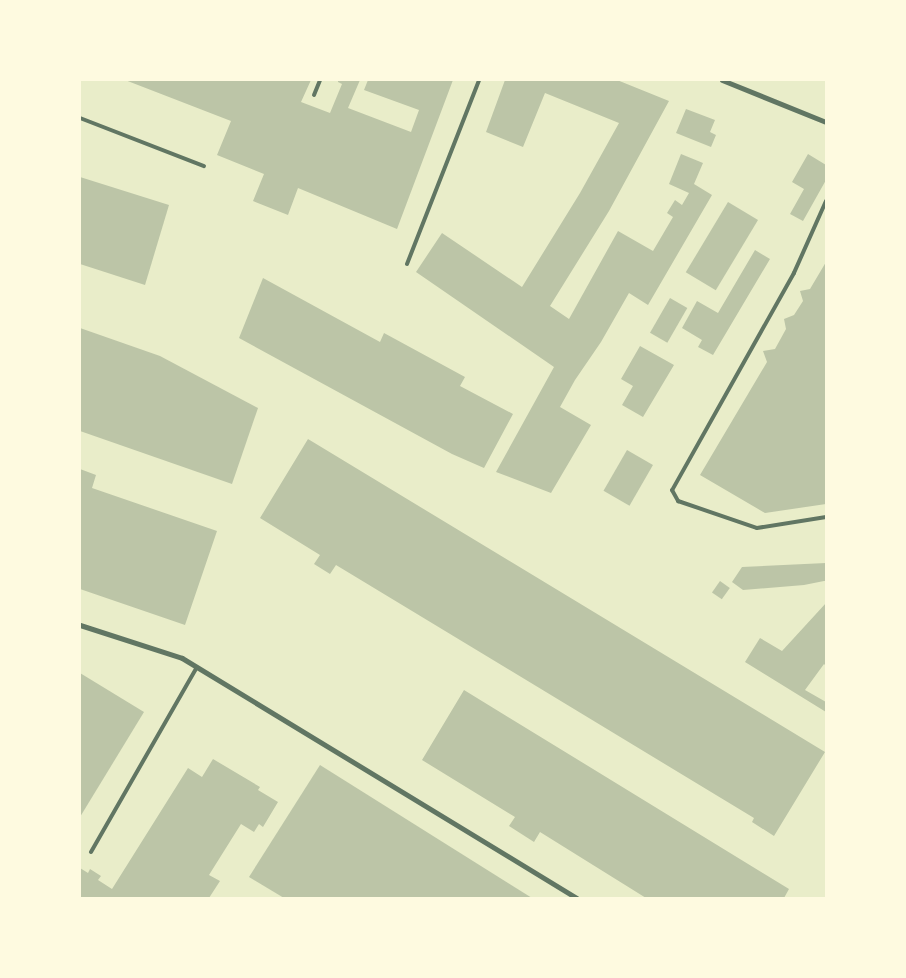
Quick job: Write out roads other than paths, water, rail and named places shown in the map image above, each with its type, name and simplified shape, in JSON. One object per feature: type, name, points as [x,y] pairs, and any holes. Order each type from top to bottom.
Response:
[{"type":"street","points":[[722,80],[826,122]]},
{"type":"street","points":[[80,625],[182,658],[577,898]]},
{"type":"lane","points":[[314,95],[320,80]]},
{"type":"lane","points":[[407,264],[479,80]]},
{"type":"lane","points":[[80,118],[204,166]]},
{"type":"lane","points":[[826,201],[794,273],[672,490],[678,501],[757,528],[826,517]]},
{"type":"lane","points":[[91,852],[197,667]]}]
